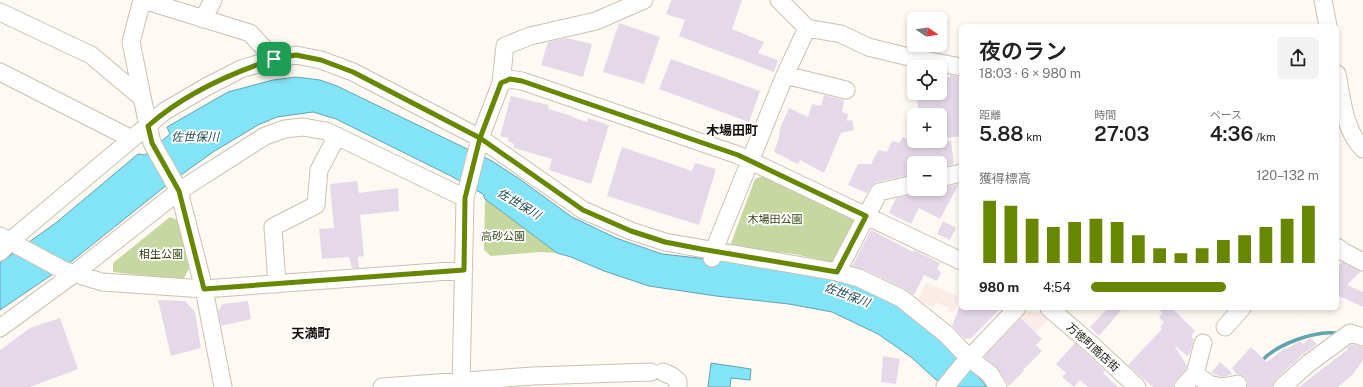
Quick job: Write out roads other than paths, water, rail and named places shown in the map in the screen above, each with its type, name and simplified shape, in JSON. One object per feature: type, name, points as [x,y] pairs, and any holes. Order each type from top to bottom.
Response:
[{"type":"street","points":[[0,6],[3,0]]},
{"type":"street","points":[[223,387],[204,289],[177,187],[152,143],[142,98],[131,42],[142,0],[250,33],[274,59]]},
{"type":"street","points":[[203,19],[213,0]]},
{"type":"street","points":[[461,384],[466,192],[479,143],[501,83],[505,46],[530,36],[596,21],[644,0]]},
{"type":"street","points":[[779,0],[807,28],[840,34],[868,47],[908,57],[959,67]]},
{"type":"street","points":[[1323,0],[1328,24]]},
{"type":"street","points":[[0,12],[91,55],[142,98]]},
{"type":"street","points":[[713,254],[785,75],[807,28]]},
{"type":"street","points":[[464,270],[204,289],[102,282],[69,271],[7,243],[148,126],[165,110],[206,86],[241,70],[274,59],[296,55],[327,62],[353,72],[479,143],[583,210],[631,231],[665,242],[713,254],[837,272],[859,278],[901,298],[946,334],[966,361],[990,374],[998,387]]},
{"type":"street","points":[[0,72],[132,139]]},
{"type":"street","points":[[785,75],[846,90]]},
{"type":"street","points":[[501,83],[510,79],[522,81],[732,153],[959,260]]},
{"type":"street","points":[[1339,84],[1346,120],[1358,145],[1363,150]]},
{"type":"street","points":[[0,328],[69,271],[177,187],[265,136],[284,129],[303,127],[326,131],[466,192]]},
{"type":"street","points":[[277,284],[273,227],[316,205],[319,170],[337,136]]},
{"type":"street","points":[[947,176],[959,173]]},
{"type":"street","points":[[837,272],[879,192],[907,186]]},
{"type":"street","points":[[1339,248],[1363,262]]},
{"type":"street","points":[[945,387],[966,361],[1015,310]]},
{"type":"street","name":"万徳町商店街","points":[[1051,310],[1137,387]]},
{"type":"street","points":[[1225,327],[1240,310]]},
{"type":"street","points":[[1282,387],[1309,363],[1350,333],[1363,337]]},
{"type":"street","points":[[1183,387],[1196,374],[1202,343]]},
{"type":"street","points":[[382,387],[461,384],[533,376],[657,372],[672,376],[678,381],[678,387]]},
{"type":"street","points":[[1196,374],[1209,384],[1227,386]]},
{"type":"water","name":"佐世保川","points":[[296,77],[320,80],[337,86],[492,161],[572,217],[616,238],[662,254],[725,261],[834,278],[866,287],[892,301],[935,334],[976,374],[987,387],[944,387],[911,357],[878,334],[832,312],[789,304],[716,296],[649,286],[557,253],[485,199],[483,194],[451,176],[336,119],[313,112],[277,117],[258,125],[213,152],[163,188],[72,261],[0,310],[0,263],[57,222],[138,154],[145,155],[170,134],[167,127],[228,92],[273,80]]},
{"type":"water","points":[[711,363],[751,369],[750,380],[731,378],[730,387],[708,387]]},
{"type":"waterway","points":[[1262,361],[1277,349],[1298,339],[1321,333],[1340,334]]},
{"type":"district","name":"木場田町","points":[[732,130]]},
{"type":"district","name":"天満町","points":[[311,333]]},
{"type":"park label","name":"木場田公園","points":[[775,219]]},
{"type":"park label","name":"高砂公園","points":[[503,236]]},
{"type":"park label","name":"相生公園","points":[[161,254]]}]
